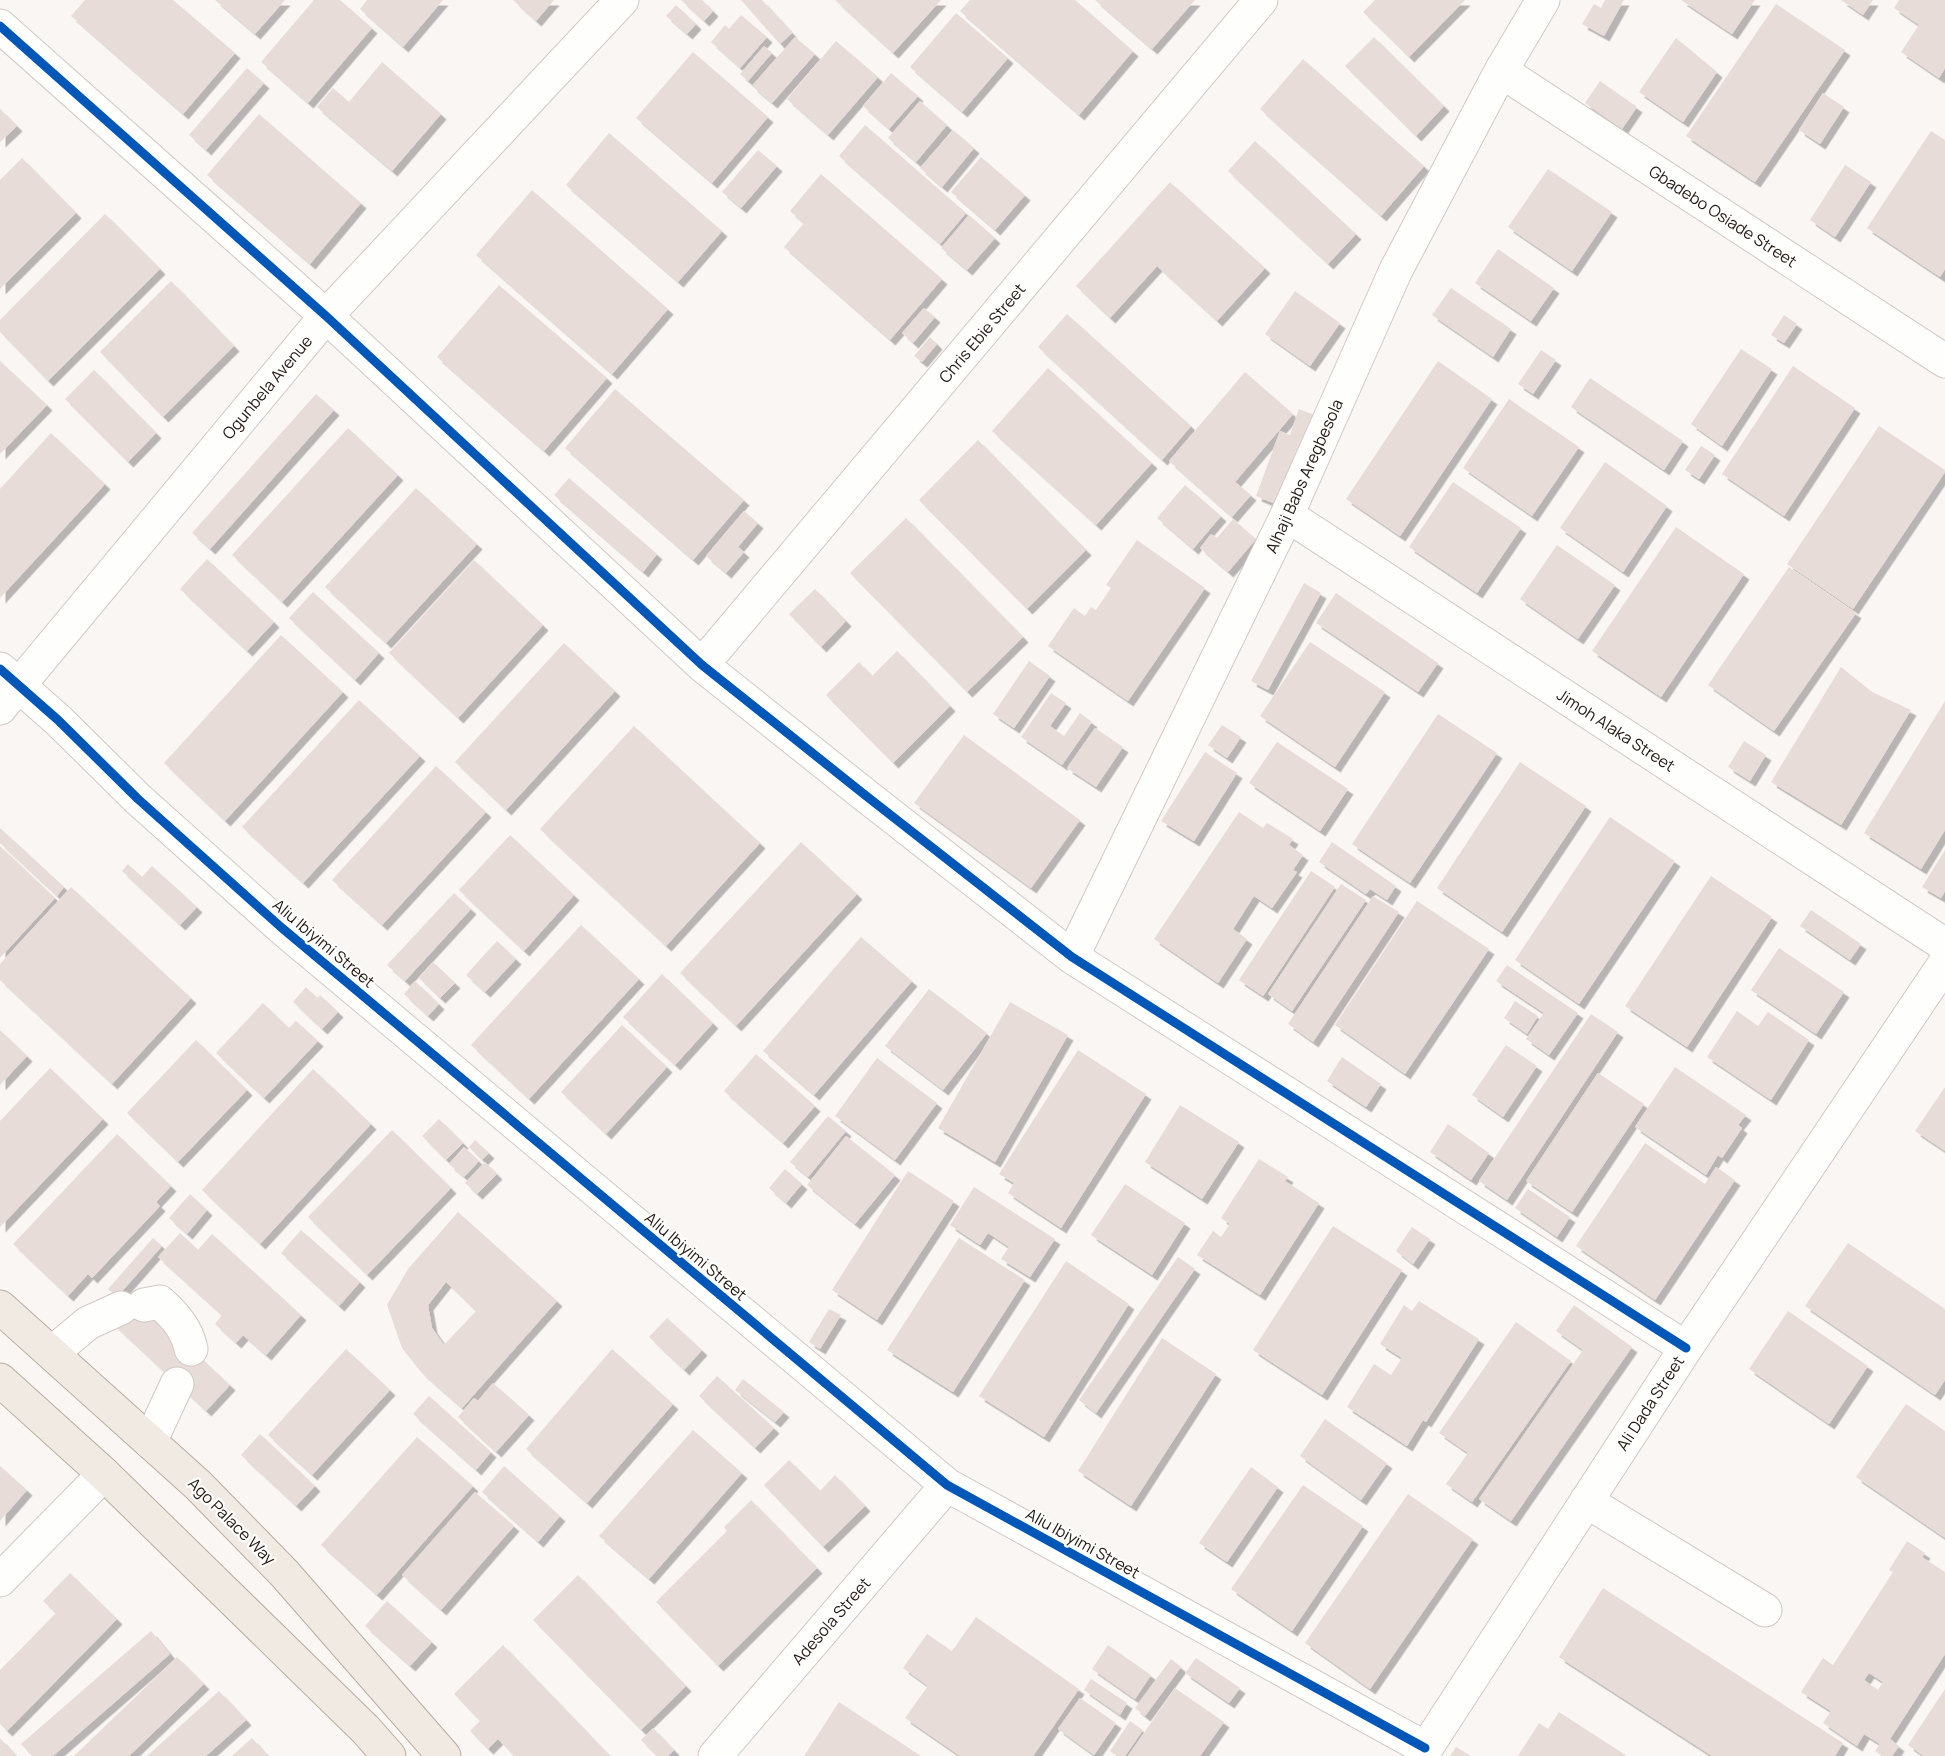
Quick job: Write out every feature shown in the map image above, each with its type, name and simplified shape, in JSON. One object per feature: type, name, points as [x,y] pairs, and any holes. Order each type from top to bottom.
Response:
[{"type":"main road","name":"Ago Palace Way","points":[[0,1306],[198,1485],[284,1573],[444,1756]]},
{"type":"main road","points":[[0,1380],[104,1473],[358,1721],[389,1756]]},
{"type":"street","name":"Ogunbela Avenue","points":[[6,688],[326,316],[622,0]]},
{"type":"street","name":"Chris Ebie Street","points":[[702,665],[1261,0]]},
{"type":"street","name":"Alhaji Babs Aregbesola","points":[[1072,957],[1287,515],[1396,270],[1501,71],[1543,0]]},
{"type":"street","points":[[0,26],[326,316],[702,665],[1072,957],[1686,1348]]},
{"type":"street","name":"Gbadebo Osiade Street","points":[[1501,71],[1945,362]]},
{"type":"street","name":"Jimoh Alaka Street","points":[[1287,515],[1945,945]]},
{"type":"street","name":"Aliu Ibiyimi Street","points":[[6,688],[58,720],[138,799],[282,928],[947,1485],[1423,1752]]},
{"type":"street","name":"Ali Dada Street","points":[[1423,1752],[1686,1348],[1945,963]]},
{"type":"street","points":[[52,1353],[87,1323],[133,1307],[160,1302],[173,1314],[188,1335],[191,1349]]},
{"type":"street","points":[[150,1442],[177,1384]]},
{"type":"street","points":[[0,1580],[104,1473]]},
{"type":"street","name":"Adesola Street","points":[[714,1756],[947,1485]]},
{"type":"street","points":[[1586,1501],[1765,1610]]},
{"type":"building","points":[[85,0],[173,0],[235,53],[183,114],[71,16]]},
{"type":"building","points":[[215,0],[285,0],[255,34]]},
{"type":"building","points":[[314,0],[340,0],[372,28],[308,103],[261,62]]},
{"type":"building","points":[[367,0],[443,0],[403,47],[360,9]]},
{"type":"building","points":[[513,0],[554,0],[536,21]]},
{"type":"building","points":[[681,0],[702,0],[713,11],[704,21]]},
{"type":"building","points":[[741,0],[762,0],[792,33],[780,44]]},
{"type":"building","points":[[835,0],[941,0],[893,53]]},
{"type":"building","points":[[970,0],[1075,0],[1133,51],[1079,115],[960,11]]},
{"type":"building","points":[[1095,0],[1195,0],[1152,49]]},
{"type":"building","points":[[1375,0],[1465,0],[1409,57],[1363,12]]},
{"type":"building","points":[[1605,0],[1624,0],[1604,36],[1582,24],[1594,4],[1601,8]]},
{"type":"building","points":[[1681,0],[1755,0],[1732,34]]},
{"type":"building","points":[[1841,0],[1873,0],[1863,15]]},
{"type":"building","points":[[1899,0],[1945,0],[1945,68],[1939,78],[1901,52],[1919,25],[1894,8]]},
{"type":"building","points":[[1776,4],[1845,50],[1755,182],[1686,136]]},
{"type":"building","points":[[676,5],[696,24],[687,34],[666,16]]},
{"type":"building","points":[[956,13],[1008,58],[962,112],[910,67]]},
{"type":"building","points":[[741,15],[767,37],[740,68],[711,42],[725,25],[729,29]]},
{"type":"building","points":[[795,37],[815,54],[772,103],[752,86]]},
{"type":"building","points":[[1374,37],[1444,106],[1416,136],[1345,66]]},
{"type":"building","points":[[1676,38],[1717,72],[1683,122],[1639,92]]},
{"type":"building","points":[[836,41],[878,77],[828,135],[787,99]]},
{"type":"building","points":[[764,46],[772,53],[748,81],[740,74]]},
{"type":"building","points":[[693,52],[768,117],[712,183],[636,118]]},
{"type":"building","points":[[1303,59],[1424,166],[1381,216],[1260,109]]},
{"type":"building","points":[[382,62],[441,114],[392,171],[317,107],[333,88],[349,102]]},
{"type":"building","points":[[247,68],[264,83],[206,150],[189,135]]},
{"type":"building","points":[[891,73],[918,96],[889,129],[863,106]]},
{"type":"building","points":[[1600,81],[1637,107],[1622,129],[1585,103]]},
{"type":"building","points":[[1823,93],[1844,107],[1820,144],[1799,130]]},
{"type":"building","points":[[920,101],[947,125],[916,162],[888,138]]},
{"type":"building","points":[[0,109],[17,126],[0,142]]},
{"type":"building","points":[[259,114],[361,203],[310,264],[207,175]]},
{"type":"building","points":[[865,125],[966,213],[940,244],[839,156]]},
{"type":"building","points":[[953,130],[974,148],[942,187],[920,168]]},
{"type":"building","points":[[1931,131],[1945,140],[1945,269],[1940,277],[1867,228]]},
{"type":"building","points":[[609,133],[722,231],[678,282],[566,185]]},
{"type":"building","points":[[1255,141],[1356,234],[1328,264],[1228,171]]},
{"type":"building","points":[[758,150],[777,166],[741,208],[722,192]]},
{"type":"building","points":[[981,157],[1025,195],[995,230],[951,192]]},
{"type":"building","points":[[22,158],[76,213],[0,289],[0,180]]},
{"type":"building","points":[[1845,165],[1871,182],[1835,237],[1810,220]]},
{"type":"building","points":[[1548,169],[1612,212],[1572,271],[1508,227]]},
{"type":"building","points":[[821,174],[942,279],[890,340],[784,247],[804,223],[790,211]]},
{"type":"building","points":[[1170,182],[1265,268],[1217,321],[1157,266],[1110,318],[1076,286]]},
{"type":"building","points":[[532,190],[668,309],[612,374],[476,255]]},
{"type":"building","points":[[105,214],[160,269],[48,381],[0,332],[0,320]]},
{"type":"building","points":[[969,215],[995,238],[967,270],[941,248]]},
{"type":"building","points":[[1498,249],[1554,288],[1531,321],[1475,283]]},
{"type":"building","points":[[171,281],[234,346],[163,417],[100,352]]},
{"type":"building","points":[[499,285],[607,378],[544,451],[437,357]]},
{"type":"building","points":[[1451,288],[1511,329],[1493,357],[1432,315]]},
{"type":"building","points":[[1295,291],[1340,323],[1310,366],[1265,334]]},
{"type":"building","points":[[924,308],[935,317],[913,343],[902,333]]},
{"type":"building","points":[[1067,314],[1191,426],[1162,460],[1038,347]]},
{"type":"building","points":[[1784,315],[1797,324],[1784,343],[1771,335]]},
{"type":"building","points":[[930,337],[937,344],[922,362],[914,356]]},
{"type":"building","points":[[1741,349],[1772,369],[1722,446],[1691,424]]},
{"type":"building","points":[[1541,350],[1556,360],[1533,394],[1518,384]]},
{"type":"building","points":[[0,361],[47,405],[0,454]]},
{"type":"building","points":[[1438,361],[1492,399],[1400,536],[1346,499]]},
{"type":"building","points":[[1793,366],[1855,408],[1784,516],[1722,474]]},
{"type":"building","points":[[1048,368],[1152,463],[1096,525],[992,431]]},
{"type":"building","points":[[94,370],[156,433],[128,462],[65,399]]},
{"type":"building","points":[[1245,372],[1293,414],[1235,482],[1251,495],[1232,517],[1169,461]]},
{"type":"building","points":[[1590,378],[1683,441],[1664,470],[1571,407]]},
{"type":"building","points":[[615,389],[744,500],[693,560],[565,448]]},
{"type":"building","points":[[316,394],[334,410],[210,549],[192,533]]},
{"type":"building","points":[[1509,399],[1579,447],[1532,516],[1463,468]]},
{"type":"building","points":[[1299,409],[1317,416],[1283,507],[1256,496],[1280,431],[1290,435]]},
{"type":"building","points":[[1879,426],[1945,472],[1853,609],[1787,564]]},
{"type":"building","points":[[348,428],[398,475],[282,602],[232,555]]},
{"type":"building","points":[[51,433],[105,484],[0,598],[0,489]]},
{"type":"building","points":[[978,440],[1086,550],[1027,609],[919,500]]},
{"type":"building","points":[[1701,446],[1715,455],[1699,479],[1685,470]]},
{"type":"building","points":[[1605,462],[1667,506],[1623,572],[1560,528]]},
{"type":"building","points":[[569,478],[657,554],[643,572],[554,495]]},
{"type":"building","points":[[1453,482],[1521,528],[1477,593],[1409,547]]},
{"type":"building","points":[[1185,485],[1221,516],[1193,549],[1157,518]]},
{"type":"building","points":[[416,488],[477,544],[386,643],[325,587]]},
{"type":"building","points":[[744,511],[758,523],[738,547],[744,552],[726,573],[706,556]]},
{"type":"building","points":[[906,518],[1023,637],[967,692],[850,573]]},
{"type":"building","points":[[1233,519],[1256,539],[1228,572],[1200,548],[1211,534],[1217,538]]},
{"type":"building","points":[[1676,527],[1744,574],[1661,697],[1592,651]]},
{"type":"building","points":[[1137,540],[1205,588],[1128,701],[1048,646],[1074,608],[1085,616],[1091,607],[1096,610],[1111,588],[1106,585]]},
{"type":"building","points":[[1557,545],[1615,585],[1578,639],[1520,599]]},
{"type":"building","points":[[207,559],[274,622],[247,651],[180,589]]},
{"type":"building","points":[[474,560],[543,625],[458,718],[389,653]]},
{"type":"building","points":[[1789,567],[1856,613],[1774,731],[1708,685]]},
{"type":"building","points":[[1304,583],[1321,593],[1268,690],[1251,681]]},
{"type":"building","points":[[815,589],[846,621],[821,647],[789,614]]},
{"type":"building","points":[[313,592],[379,653],[355,680],[289,618]]},
{"type":"building","points":[[1336,593],[1438,663],[1418,692],[1316,623]]},
{"type":"building","points":[[281,635],[343,692],[225,821],[164,763]]},
{"type":"building","points":[[1310,642],[1385,692],[1335,767],[1260,716]]},
{"type":"building","points":[[564,643],[615,691],[506,810],[455,762]]},
{"type":"building","points":[[897,651],[950,706],[893,763],[826,695],[859,662],[872,676]]},
{"type":"building","points":[[1029,661],[1050,676],[1014,728],[993,714]]},
{"type":"building","points":[[1841,667],[1872,692],[1911,710],[1841,825],[1771,782]]},
{"type":"building","points":[[1051,693],[1066,703],[1050,726],[1064,736],[1080,713],[1092,722],[1062,765],[1021,737]]},
{"type":"building","points":[[359,700],[420,756],[303,883],[242,827]]},
{"type":"building","points":[[1945,701],[1945,830],[1921,869],[1864,833]]},
{"type":"building","points":[[1438,714],[1497,753],[1410,883],[1352,844]]},
{"type":"building","points":[[1222,725],[1241,737],[1227,758],[1208,745]]},
{"type":"building","points":[[634,726],[760,843],[666,946],[540,829]]},
{"type":"building","points":[[1095,728],[1123,747],[1096,787],[1067,768]]},
{"type":"building","points":[[964,735],[1080,820],[1031,888],[914,803]]},
{"type":"building","points":[[1744,741],[1766,755],[1750,781],[1728,767]]},
{"type":"building","points":[[1277,742],[1348,789],[1320,831],[1249,783]]},
{"type":"building","points":[[1205,752],[1237,773],[1194,841],[1161,821]]},
{"type":"building","points":[[1520,762],[1586,806],[1502,932],[1437,888]]},
{"type":"building","points":[[436,766],[486,812],[382,925],[332,880]]},
{"type":"building","points":[[1239,812],[1263,828],[1267,823],[1293,839],[1289,845],[1303,855],[1293,870],[1297,872],[1272,908],[1254,896],[1233,929],[1247,939],[1218,983],[1154,939]]},
{"type":"building","points":[[1610,817],[1675,861],[1579,1004],[1515,960]]},
{"type":"building","points":[[0,828],[64,887],[57,896],[0,843]]},
{"type":"building","points":[[510,835],[574,895],[524,951],[459,890]]},
{"type":"building","points":[[801,842],[857,894],[736,1026],[680,973]]},
{"type":"building","points":[[1332,842],[1396,886],[1387,900],[1370,889],[1366,894],[1319,862]]},
{"type":"building","points":[[0,846],[55,898],[0,958]]},
{"type":"building","points":[[1945,850],[1945,891],[1941,898],[1922,887]]},
{"type":"building","points":[[128,864],[142,877],[152,866],[197,907],[180,925],[122,871]]},
{"type":"building","points":[[1311,871],[1335,887],[1263,996],[1239,980]]},
{"type":"building","points":[[1711,876],[1772,917],[1687,1047],[1625,1006]]},
{"type":"building","points":[[1341,884],[1366,900],[1292,1011],[1268,994]]},
{"type":"building","points":[[71,887],[191,998],[112,1084],[0,980],[0,964]]},
{"type":"building","points":[[454,893],[471,909],[405,981],[387,965]]},
{"type":"building","points":[[1373,896],[1399,912],[1313,1042],[1288,1024]]},
{"type":"building","points":[[1417,901],[1489,949],[1405,1074],[1335,1025]]},
{"type":"building","points":[[1811,910],[1861,944],[1850,960],[1800,926]]},
{"type":"building","points":[[581,925],[639,979],[529,1099],[471,1045]]},
{"type":"building","points":[[861,937],[912,981],[814,1095],[763,1051]]},
{"type":"building","points":[[497,941],[516,959],[485,992],[466,975]]},
{"type":"building","points":[[1779,948],[1844,992],[1816,1034],[1751,990]]},
{"type":"building","points":[[433,962],[455,983],[440,998],[419,978]]},
{"type":"building","points":[[1507,965],[1578,1013],[1549,1055],[1526,1039],[1544,1013],[1496,981]]},
{"type":"building","points":[[662,974],[713,1023],[675,1065],[623,1017]]},
{"type":"building","points":[[415,981],[439,1004],[428,1016],[404,994]]},
{"type":"building","points":[[306,987],[317,998],[320,995],[338,1012],[322,1029],[293,1002]]},
{"type":"building","points":[[929,989],[987,1033],[943,1090],[885,1046]]},
{"type":"building","points":[[1515,1001],[1538,1016],[1527,1034],[1504,1018]]},
{"type":"building","points":[[1010,1002],[1068,1035],[995,1162],[938,1128]]},
{"type":"building","points":[[263,1003],[289,1028],[296,1021],[318,1041],[264,1098],[216,1053]]},
{"type":"building","points":[[1737,1011],[1758,1026],[1768,1012],[1809,1040],[1771,1100],[1707,1057]]},
{"type":"building","points":[[1591,1014],[1618,1032],[1507,1200],[1479,1181]]},
{"type":"building","points":[[622,1025],[667,1067],[606,1134],[561,1092]]},
{"type":"building","points":[[0,1030],[27,1056],[0,1085]]},
{"type":"building","points":[[196,1040],[247,1090],[178,1162],[127,1113]]},
{"type":"building","points":[[1506,1045],[1537,1066],[1503,1117],[1472,1095]]},
{"type":"building","points":[[1078,1050],[1146,1094],[1061,1228],[1008,1193],[1014,1183],[999,1174]]},
{"type":"building","points":[[756,1054],[815,1106],[783,1143],[724,1091]]},
{"type":"building","points":[[1342,1057],[1381,1084],[1366,1107],[1327,1081]]},
{"type":"building","points":[[877,1058],[937,1103],[895,1160],[835,1116]]},
{"type":"building","points":[[1675,1067],[1746,1115],[1738,1125],[1742,1128],[1722,1158],[1718,1155],[1706,1175],[1635,1127]]},
{"type":"building","points":[[50,1068],[103,1119],[0,1227],[0,1121]]},
{"type":"building","points":[[313,1069],[371,1124],[260,1244],[202,1190]]},
{"type":"building","points":[[1598,1073],[1644,1104],[1572,1212],[1526,1181]]},
{"type":"building","points":[[1945,1087],[1945,1151],[1915,1131]]},
{"type":"building","points":[[1180,1105],[1239,1142],[1202,1199],[1145,1162]]},
{"type":"building","points":[[828,1116],[846,1131],[808,1177],[790,1162]]},
{"type":"building","points":[[439,1119],[463,1143],[446,1160],[422,1136]]},
{"type":"building","points":[[1448,1124],[1489,1153],[1471,1180],[1430,1152]]},
{"type":"building","points":[[392,1130],[451,1188],[367,1275],[308,1217]]},
{"type":"building","points":[[117,1134],[171,1186],[156,1202],[160,1206],[92,1278],[88,1274],[68,1296],[13,1244]]},
{"type":"building","points":[[846,1136],[895,1175],[855,1224],[807,1185]]},
{"type":"building","points":[[475,1140],[489,1153],[482,1160],[469,1147]]},
{"type":"building","points":[[1645,1143],[1705,1184],[1716,1167],[1735,1180],[1655,1300],[1576,1246]]},
{"type":"building","points":[[464,1147],[479,1161],[464,1177],[449,1164]]},
{"type":"building","points":[[1259,1159],[1288,1177],[1285,1181],[1319,1203],[1260,1295],[1197,1255],[1213,1231],[1221,1237],[1230,1224],[1221,1218]]},
{"type":"building","points":[[485,1162],[497,1174],[477,1194],[465,1183]]},
{"type":"building","points":[[785,1169],[802,1184],[786,1203],[769,1188]]},
{"type":"building","points":[[908,1171],[954,1201],[877,1320],[832,1290]]},
{"type":"building","points":[[1125,1184],[1185,1223],[1152,1275],[1091,1235]]},
{"type":"building","points":[[974,1187],[1055,1239],[1030,1277],[1001,1259],[1009,1247],[988,1233],[980,1245],[950,1225]]},
{"type":"building","points":[[1528,1189],[1570,1217],[1557,1237],[1515,1208]]},
{"type":"building","points":[[190,1194],[207,1210],[187,1234],[169,1218]]},
{"type":"building","points":[[458,1212],[557,1301],[462,1408],[421,1372],[402,1348],[387,1305],[408,1269]],"holes":[[[446,1282],[476,1311],[444,1345],[432,1328],[428,1305]]]},
{"type":"building","points":[[1333,1226],[1402,1270],[1322,1395],[1253,1350]]},
{"type":"building","points":[[1412,1227],[1430,1239],[1413,1264],[1396,1251]]},
{"type":"building","points":[[301,1230],[360,1282],[339,1306],[281,1253]]},
{"type":"building","points":[[180,1233],[198,1250],[212,1234],[301,1315],[266,1355],[243,1335],[236,1343],[215,1324],[222,1315],[158,1257]]},
{"type":"building","points":[[153,1238],[162,1246],[117,1297],[108,1289]]},
{"type":"building","points":[[959,1238],[1025,1280],[953,1392],[887,1350]]},
{"type":"building","points":[[1848,1243],[1945,1309],[1945,1380],[1935,1395],[1805,1306]]},
{"type":"building","points":[[1178,1257],[1195,1269],[1096,1413],[1079,1400]]},
{"type":"building","points":[[1066,1261],[1129,1304],[1044,1437],[979,1396]]},
{"type":"building","points":[[133,1295],[230,1385],[206,1411],[110,1321]]},
{"type":"building","points":[[1419,1301],[1479,1339],[1426,1422],[1423,1420],[1407,1446],[1347,1407],[1374,1364],[1391,1375],[1402,1358],[1380,1344],[1404,1305],[1412,1311]]},
{"type":"building","points":[[1574,1305],[1632,1347],[1511,1521],[1479,1499],[1583,1350],[1556,1331]]},
{"type":"building","points":[[829,1309],[841,1315],[820,1349],[809,1342]]},
{"type":"building","points":[[1788,1311],[1868,1366],[1829,1424],[1749,1369]]},
{"type":"building","points":[[667,1318],[702,1350],[684,1370],[649,1337]]},
{"type":"building","points":[[1516,1322],[1571,1361],[1472,1502],[1446,1484],[1468,1453],[1439,1433]]},
{"type":"building","points":[[1162,1338],[1216,1374],[1131,1506],[1078,1471]]},
{"type":"building","points":[[346,1349],[390,1390],[312,1475],[268,1435]]},
{"type":"building","points":[[612,1349],[673,1404],[587,1503],[526,1449]]},
{"type":"building","points":[[717,1376],[774,1428],[755,1448],[699,1396]]},
{"type":"building","points":[[743,1379],[784,1412],[775,1422],[735,1390]]},
{"type":"building","points":[[493,1383],[529,1415],[496,1452],[458,1417],[474,1398],[478,1401]]},
{"type":"building","points":[[429,1396],[491,1452],[476,1470],[413,1414]]},
{"type":"building","points":[[1906,1404],[1945,1431],[1945,1538],[1856,1477]]},
{"type":"building","points":[[1325,1419],[1387,1463],[1361,1500],[1300,1456]]},
{"type":"building","points":[[693,1430],[742,1473],[649,1579],[599,1536]]},
{"type":"building","points":[[260,1434],[315,1486],[296,1506],[241,1455]]},
{"type":"building","points":[[417,1437],[473,1486],[377,1595],[321,1545]]},
{"type":"building","points":[[789,1460],[820,1491],[835,1475],[865,1506],[823,1547],[764,1485]]},
{"type":"building","points":[[0,1466],[27,1490],[0,1521]]},
{"type":"building","points":[[504,1466],[560,1516],[538,1542],[482,1492]]},
{"type":"building","points":[[1251,1467],[1278,1487],[1227,1562],[1199,1543]]},
{"type":"building","points":[[1303,1485],[1363,1526],[1292,1631],[1231,1589]]},
{"type":"building","points":[[475,1492],[514,1526],[441,1610],[402,1575]]},
{"type":"building","points":[[1408,1494],[1473,1539],[1370,1689],[1305,1643]]},
{"type":"building","points":[[751,1500],[817,1568],[718,1666],[656,1602],[727,1531],[724,1527]]},
{"type":"building","points":[[1907,1541],[1925,1553],[1922,1557],[1945,1572],[1945,1654],[1890,1739],[1899,1746],[1892,1756],[1882,1756],[1875,1751],[1880,1744],[1864,1734],[1857,1746],[1823,1723],[1831,1711],[1801,1692],[1823,1658],[1833,1665],[1893,1572],[1889,1570]],"holes":[[[1869,1673],[1883,1682],[1878,1690],[1864,1680]]]},
{"type":"building","points":[[70,1573],[117,1619],[7,1731],[0,1724],[0,1670],[56,1613],[43,1601]]},
{"type":"building","points":[[578,1575],[686,1686],[641,1730],[533,1620]]},
{"type":"building","points":[[1603,1588],[1843,1743],[1835,1756],[1712,1756],[1559,1657]]},
{"type":"building","points":[[387,1601],[432,1642],[410,1666],[365,1626]]},
{"type":"building","points":[[976,1617],[1079,1689],[1033,1756],[960,1756],[905,1718],[928,1686],[903,1668],[927,1634],[952,1651]]},
{"type":"building","points":[[151,1631],[170,1654],[53,1756],[32,1756],[21,1744]]},
{"type":"building","points":[[503,1645],[610,1756],[514,1756],[498,1739],[488,1749],[470,1731],[480,1721],[454,1694]]},
{"type":"building","points":[[1108,1645],[1151,1675],[1135,1699],[1092,1669]]},
{"type":"building","points":[[177,1657],[204,1684],[129,1756],[74,1756]]},
{"type":"building","points":[[1196,1658],[1240,1688],[1229,1703],[1185,1673]]},
{"type":"building","points":[[1171,1659],[1181,1667],[1145,1716],[1135,1708]]},
{"type":"building","points":[[1091,1679],[1127,1703],[1120,1715],[1084,1690]]},
{"type":"building","points":[[1175,1688],[1224,1722],[1200,1756],[1128,1756]]},
{"type":"building","points":[[1945,1689],[1945,1756],[1924,1756],[1908,1745]]},
{"type":"building","points":[[219,1691],[246,1720],[206,1756],[147,1756]]},
{"type":"building","points":[[1080,1698],[1116,1723],[1094,1755],[1058,1729]]},
{"type":"building","points":[[839,1702],[921,1756],[804,1756]]},
{"type":"building","points":[[1559,1712],[1627,1756],[1518,1756],[1539,1723],[1548,1729]]},
{"type":"building","points":[[1130,1721],[1143,1730],[1125,1756],[1117,1756],[1110,1751]]},
{"type":"building","points":[[653,1728],[674,1750],[668,1756],[657,1756],[641,1740]]},
{"type":"building","points":[[0,1738],[16,1756],[0,1756]]},
{"type":"building","points":[[252,1738],[268,1756],[232,1756]]},
{"type":"building","points":[[1456,1747],[1471,1756],[1450,1756]]},
{"type":"cycle path","points":[[0,26],[326,316],[702,665],[865,795],[1072,957],[1686,1348]]},
{"type":"cycle path","points":[[0,669],[58,720],[138,799],[282,928],[947,1485],[1425,1748]]}]
